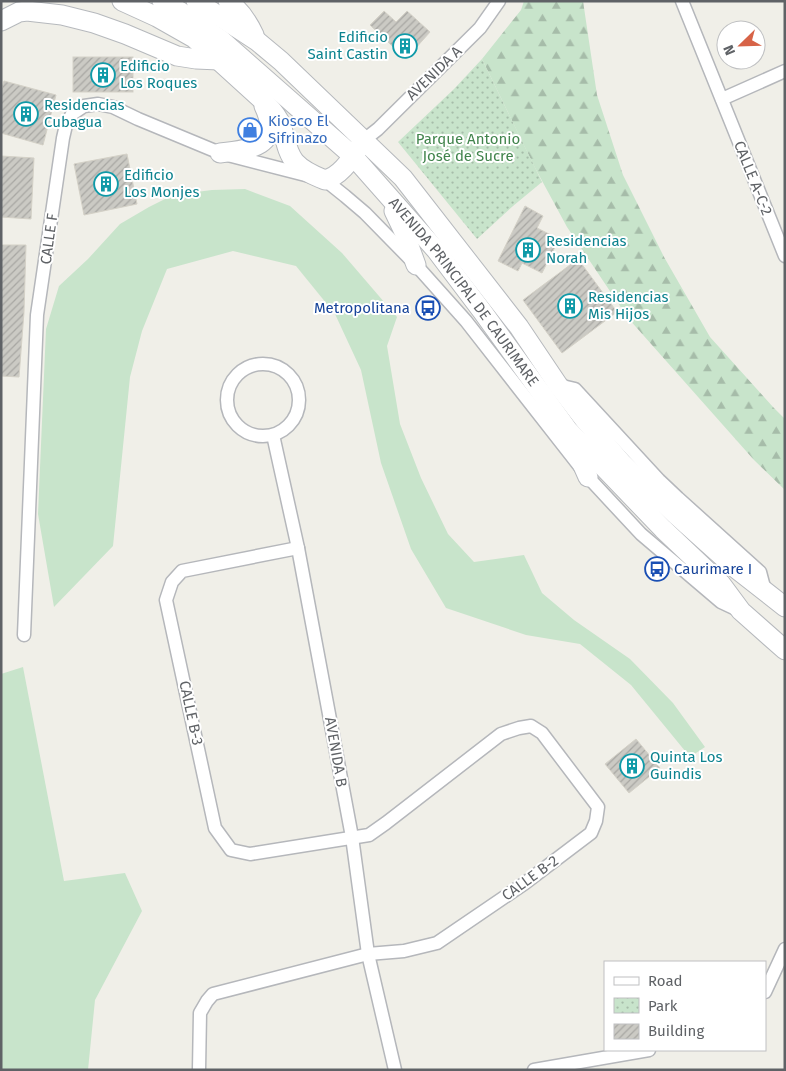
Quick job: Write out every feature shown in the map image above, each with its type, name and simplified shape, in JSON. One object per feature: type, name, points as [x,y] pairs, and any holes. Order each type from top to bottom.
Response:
[{"type":"main road","points":[[122,1],[157,16],[194,38],[219,60],[270,107],[280,122],[293,160],[307,171],[325,180],[332,178],[338,174],[364,140]]},
{"type":"main road","name":"AVENIDA PRINCIPAL DE CAURIMARE","points":[[162,1],[220,39],[353,156],[436,250],[568,430],[662,529],[721,584],[741,611],[785,650]]},
{"type":"main road","name":"AVENIDA PRINCIPAL DE CAURIMARE","points":[[196,1],[257,41],[403,178],[519,327],[558,385],[584,419],[621,462],[734,567],[785,607]]},
{"type":"main road","points":[[228,1],[235,6],[248,23],[257,41]]},
{"type":"main road","points":[[1,21],[18,12],[27,11],[62,15],[94,23],[125,34],[177,56],[219,60]]},
{"type":"main road","points":[[220,153],[252,148],[261,144],[267,136],[269,121],[260,98]]},
{"type":"main road","points":[[364,140],[370,154],[485,303],[487,319]]},
{"type":"main road","points":[[386,192],[416,265]]},
{"type":"main road","points":[[568,430],[588,477]]},
{"type":"street","name":"AVENIDA A","points":[[364,140],[480,28],[499,1]]},
{"type":"street","name":"CALLE A-C-2","points":[[682,1],[785,256]]},
{"type":"street","points":[[722,99],[785,71]]},
{"type":"street","name":"CALLE F","points":[[24,635],[38,315],[63,138],[66,125],[72,114],[84,106],[98,104],[113,107],[220,153],[325,180]]},
{"type":"street","name":"AVENIDA PRINCIPAL DE CAURIMARE","points":[[325,180],[365,214],[416,265],[466,321],[588,477],[641,534],[721,602],[741,611]]},
{"type":"street","points":[[269,364],[286,373],[295,384],[299,396],[294,419],[285,429],[273,435],[257,436],[247,432],[236,424],[230,413],[227,401],[228,390],[234,378],[249,367],[269,364]]},
{"type":"street","name":"AVENIDA B","points":[[273,435],[298,548],[352,837],[368,954],[394,1070]]},
{"type":"street","name":"CALLE B-3","points":[[298,548],[182,571],[172,582],[166,600],[215,828],[231,850],[250,854],[352,837]]},
{"type":"street","name":"CALLE B-2","points":[[199,1070],[200,1013],[213,994],[368,954],[404,951],[437,943],[525,883],[591,832],[596,821],[598,807],[542,733],[531,726],[501,734],[369,835],[352,837]]},
{"type":"street","points":[[766,990],[785,949]]},
{"type":"street","points":[[534,1070],[643,1051]]},
{"type":"green space","points":[[524,1],[583,1],[597,95],[623,175],[664,257],[710,337],[785,419],[785,490],[754,460],[628,318],[567,227],[534,166],[482,59],[521,10]]},
{"type":"green space","name":"Parque Antonio José de Sucre","points":[[482,59],[542,182],[477,239],[398,142],[454,89]]},
{"type":"green space","points":[[245,189],[290,206],[342,253],[397,317],[387,346],[400,424],[421,478],[448,534],[474,562],[524,555],[542,593],[574,620],[630,659],[673,703],[705,747],[690,757],[631,685],[580,644],[526,635],[446,608],[411,549],[381,463],[361,370],[335,314],[296,266],[233,251],[167,269],[142,331],[130,377],[113,546],[54,607],[38,514],[46,329],[59,286],[88,259],[120,224],[149,207],[173,195],[212,190]]},
{"type":"green space","points":[[23,667],[64,881],[125,873],[142,911],[95,1000],[88,1070],[1,1070],[1,674]]},
{"type":"building","name":"Edificio Saint Castin","points":[[384,11],[396,22],[407,11],[430,32],[406,59],[370,25]]},
{"type":"building","name":"Edificio Los Roques","points":[[73,57],[133,57],[133,92],[73,92]]},
{"type":"building","name":"Residencias Cubagua","points":[[4,81],[56,95],[43,145],[1,133],[1,92]]},
{"type":"building","name":"Edificio Los Monjes","points":[[127,154],[137,204],[84,215],[74,164]]},
{"type":"building","points":[[1,156],[34,158],[31,219],[1,217]]},
{"type":"building","name":"Residencias Norah","points":[[525,206],[543,216],[537,228],[559,239],[542,273],[522,263],[518,271],[498,261]]},
{"type":"building","points":[[1,245],[26,245],[24,312],[19,377],[1,376]]},
{"type":"building","name":"Residencias Mis Hijos","points":[[578,259],[617,312],[562,353],[523,300]]},
{"type":"building","name":"Quinta Los Guindis","points":[[636,739],[660,768],[629,793],[605,764]]},
{"type":"place","name":"Edificio Saint Castin","points":[[405,46]]},
{"type":"place","name":"Edificio Los Roques","points":[[103,75]]},
{"type":"place","name":"Residencias Cubagua","points":[[26,114]]},
{"type":"place","name":"Kiosco El Sifrinazo","points":[[250,130]]},
{"type":"place","name":"Edificio Los Monjes","points":[[106,184]]},
{"type":"place","name":"Residencias Norah","points":[[528,250]]},
{"type":"place","name":"Residencias Mis Hijos","points":[[570,306]]},
{"type":"place","name":"Metropolitana","points":[[428,308]]},
{"type":"place","name":"Caurimare I","points":[[657,569]]},
{"type":"place","name":"Quinta Los Guindis","points":[[632,766]]}]
